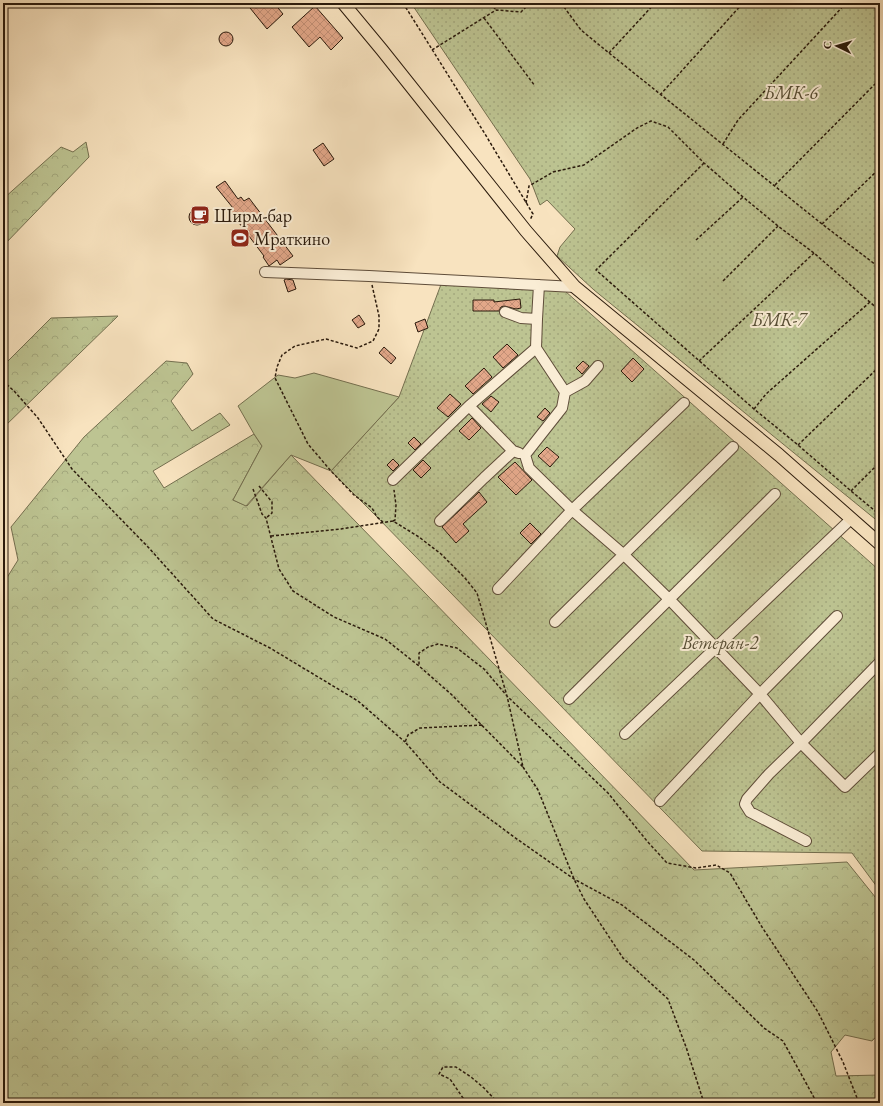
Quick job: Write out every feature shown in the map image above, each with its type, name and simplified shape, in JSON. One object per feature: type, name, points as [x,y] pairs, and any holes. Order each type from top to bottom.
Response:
[{"type":"main road","points":[[343,3],[526,230],[575,287],[779,456],[880,544]]},
{"type":"lane","points":[[265,272],[575,287]]},
{"type":"lane","points":[[525,455],[562,408],[565,392],[536,348],[536,319],[539,285]]},
{"type":"lane","points":[[505,312],[521,318],[536,319]]},
{"type":"lane","points":[[393,480],[469,406],[536,348]]},
{"type":"lane","points":[[565,392],[585,381],[598,366]]},
{"type":"lane","points":[[498,589],[572,510],[684,403]]},
{"type":"lane","points":[[469,406],[512,451],[525,455]]},
{"type":"lane","points":[[554,622],[733,447]]},
{"type":"lane","points":[[440,521],[512,451]]},
{"type":"lane","points":[[525,455],[529,468],[572,510],[623,554],[669,599],[760,694],[801,744],[845,787],[880,753]]},
{"type":"lane","points":[[569,699],[775,494]]},
{"type":"lane","points":[[625,734],[851,518]]},
{"type":"lane","points":[[660,801],[760,694],[837,616]]},
{"type":"lane","points":[[806,841],[750,812],[745,804],[747,798],[880,662]]},
{"type":"path","points":[[403,3],[533,214],[526,230]]},
{"type":"path","points":[[490,3],[496,10]]},
{"type":"path","points":[[432,50],[496,10],[521,12],[530,3]]},
{"type":"path","points":[[561,3],[581,30],[609,54],[822,224],[880,268]]},
{"type":"path","points":[[609,54],[655,3]]},
{"type":"path","points":[[660,95],[743,3]]},
{"type":"path","points":[[723,144],[738,120],[846,3]]},
{"type":"path","points":[[484,18],[535,86]]},
{"type":"path","points":[[775,185],[880,79]]},
{"type":"path","points":[[526,203],[529,186],[554,172],[584,165],[636,128],[651,121],[668,127],[704,163],[743,197],[814,253],[880,311]]},
{"type":"path","points":[[704,163],[596,270],[754,409],[880,515]]},
{"type":"path","points":[[822,224],[880,168]]},
{"type":"path","points":[[696,240],[743,197]]},
{"type":"path","points":[[723,281],[778,226]]},
{"type":"path","points":[[699,361],[814,253]]},
{"type":"path","points":[[876,265],[880,261]]},
{"type":"path","points":[[369,276],[379,316],[379,329],[373,341],[357,348],[326,339],[295,346],[282,355],[277,367],[275,378],[308,444],[354,495],[372,508],[377,517],[384,522]]},
{"type":"path","points":[[754,409],[766,394],[870,302]]},
{"type":"path","points":[[798,446],[880,366]]},
{"type":"path","points":[[3,381],[38,418],[72,469],[148,547],[213,619],[270,648],[358,701],[404,742],[440,782],[574,879],[622,905],[694,960],[764,1028],[782,1041],[817,1103]]},
{"type":"path","points":[[851,491],[880,462]]},
{"type":"path","points":[[393,480],[396,506],[393,521]]},
{"type":"path","points":[[259,486],[272,502],[272,513],[266,518]]},
{"type":"path","points":[[253,489],[262,514],[266,518],[279,569],[293,591],[334,617],[385,639],[452,695],[523,768],[538,790],[574,879],[584,899],[623,958],[668,998],[704,1103]]},
{"type":"path","points":[[271,536],[341,529],[393,521],[419,537],[441,554],[465,578],[477,593],[507,696],[523,768]]},
{"type":"path","points":[[419,666],[419,653],[428,647],[438,644],[457,648],[484,669],[507,696],[608,793],[667,863],[696,868],[716,865],[730,873],[766,933],[818,1012],[843,1062],[859,1103]]},
{"type":"path","points":[[404,742],[408,735],[420,728],[482,725]]},
{"type":"path","points":[[465,1103],[450,1079],[438,1074],[443,1067],[456,1067],[461,1070],[484,1088],[498,1103]]},
{"type":"green space","points":[[411,3],[880,3],[880,523],[594,290],[557,256],[560,247],[575,229],[547,200],[540,205],[530,179]]},
{"type":"green space","points":[[86,142],[89,157],[3,246],[3,199],[61,147],[73,152]]},
{"type":"green space","name":"Ветеран-2","points":[[443,279],[556,283],[880,571],[880,891],[852,853],[702,851],[331,471],[399,397]]},
{"type":"green space","points":[[118,316],[3,428],[3,366],[51,318]]},
{"type":"green space","points":[[166,361],[187,363],[193,374],[171,401],[192,431],[220,413],[230,425],[153,471],[164,488],[254,434],[262,446],[233,500],[247,506],[291,455],[694,870],[847,862],[880,903],[880,1033],[872,1041],[845,1035],[831,1052],[836,1076],[880,1075],[880,1103],[3,1103],[3,584],[18,560],[11,527],[84,437]]},
{"type":"green space","points":[[314,373],[399,397],[331,471],[291,455],[246,506],[233,500],[262,446],[238,406],[278,375],[295,378]]},
{"type":"building","points":[[246,3],[274,3],[283,14],[267,29]]},
{"type":"building","points":[[315,6],[343,38],[331,50],[320,37],[309,47],[292,27]]},
{"type":"building","points":[[226,32],[231,34],[233,39],[231,44],[226,46],[221,44],[219,39],[221,34]]},
{"type":"building","points":[[323,143],[334,159],[324,166],[313,150]]},
{"type":"building","points":[[225,181],[238,199],[241,197],[244,201],[249,198],[293,256],[280,265],[277,260],[269,266],[263,257],[264,256],[230,211],[233,208],[216,187]]},
{"type":"building","points":[[197,209],[203,211],[205,217],[203,223],[197,225],[191,223],[189,217],[191,211]]},
{"type":"building","points":[[284,280],[293,280],[296,289],[288,292]]},
{"type":"building","points":[[520,299],[521,308],[516,309],[504,306],[501,307],[499,311],[473,311],[473,300],[494,300],[494,302]]},
{"type":"building","points":[[359,315],[365,324],[358,328],[352,320]]},
{"type":"building","points":[[425,319],[428,328],[418,332],[415,323]]},
{"type":"building","points":[[507,344],[518,355],[503,368],[493,357]]},
{"type":"building","points":[[384,347],[396,358],[391,364],[379,353]]},
{"type":"building","points":[[633,358],[644,369],[632,382],[621,371]]},
{"type":"building","points":[[583,361],[589,366],[582,374],[576,368]]},
{"type":"building","points":[[484,368],[492,377],[473,394],[465,386]]},
{"type":"building","points":[[450,394],[461,404],[448,417],[437,408]]},
{"type":"building","points":[[491,396],[499,402],[491,412],[482,404]]},
{"type":"building","points":[[545,408],[550,413],[543,421],[537,417]]},
{"type":"building","points":[[472,418],[481,428],[469,440],[459,431]]},
{"type":"building","points":[[414,437],[421,444],[415,450],[408,443]]},
{"type":"building","points":[[547,447],[559,457],[550,467],[538,456]]},
{"type":"building","points":[[393,459],[399,465],[393,471],[387,465]]},
{"type":"building","points":[[423,460],[431,468],[421,478],[413,470]]},
{"type":"building","points":[[515,462],[532,480],[516,495],[498,477]]},
{"type":"building","points":[[479,492],[487,502],[463,524],[469,531],[456,543],[442,527]]},
{"type":"building","points":[[530,523],[541,534],[531,544],[520,533]]},
{"type":"place","name":"Ширм-бар","points":[[200,215]]},
{"type":"place","name":"Мраткино","points":[[240,238]]},
{"type":"park label","name":"БМК-6","points":[[791,92]]},
{"type":"park label","name":"БМК-7","points":[[779,319]]}]
